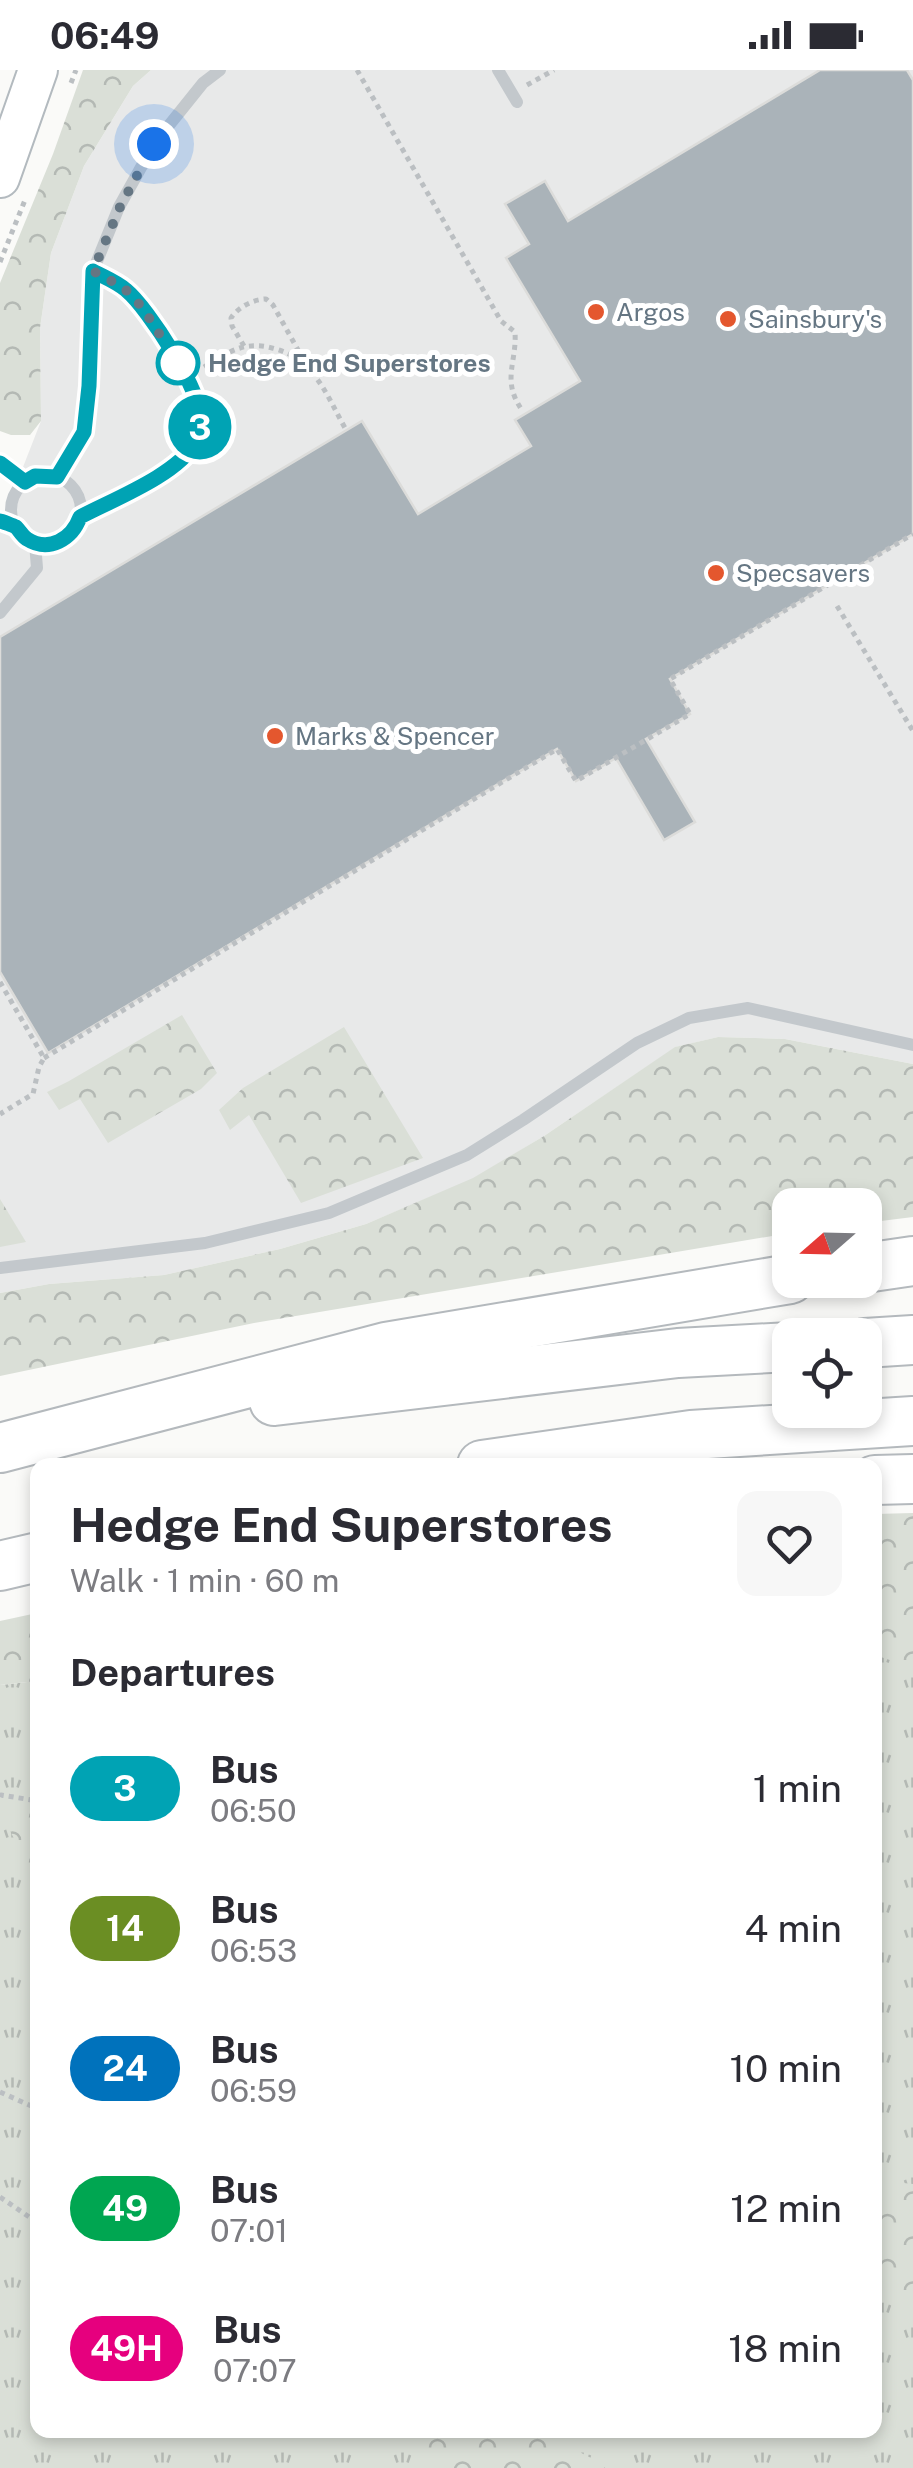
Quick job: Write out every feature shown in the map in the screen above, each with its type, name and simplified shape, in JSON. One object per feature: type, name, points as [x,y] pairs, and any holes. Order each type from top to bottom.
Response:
[{"type":"highway","points":[[882,1266],[913,1261]]},
{"type":"highway","points":[[0,1448],[386,1346],[772,1282]]},
{"type":"highway","points":[[882,1341],[913,1340]]},
{"type":"highway","points":[[0,1448],[273,1402],[678,1352],[772,1347]]},
{"type":"highway","points":[[531,1458],[691,1435],[913,1422]]},
{"type":"highway","points":[[882,1480],[913,1479]]},
{"type":"highway","points":[[0,1566],[30,1559]]},
{"type":"main road","points":[[0,178],[38,70]]},
{"type":"lane","points":[[57,477],[84,432],[93,271],[120,207],[154,144],[204,83],[220,70]]},
{"type":"lane","points":[[498,70],[514,98]]},
{"type":"lane","points":[[80,517],[180,462],[196,442],[201,421],[198,402],[186,377],[142,307],[124,288],[93,271]]},
{"type":"lane","points":[[0,463],[25,482]]},
{"type":"lane","points":[[35,476],[57,477],[78,497],[80,517],[68,537],[47,545],[20,534],[11,507],[25,482],[35,476]]},
{"type":"lane","points":[[0,521],[15,526]]},
{"type":"lane","points":[[0,613],[37,568],[35,543]]},
{"type":"lane","points":[[0,1268],[205,1243],[329,1213],[467,1155],[637,1043],[689,1018],[748,1008],[913,1045]]},
{"type":"lane","points":[[873,1034],[913,1034]]},
{"type":"path","points":[[357,70],[501,322],[515,332],[509,381],[522,410]]},
{"type":"path","points":[[514,98],[554,70]]},
{"type":"path","points":[[244,346],[231,318],[258,299],[266,299],[345,428]]},
{"type":"path","points":[[186,377],[244,346],[268,346],[304,362]]},
{"type":"path","points":[[0,1114],[33,1094],[44,1058],[557,749],[576,781],[690,714],[670,679],[913,534]]},
{"type":"path","points":[[837,606],[913,732]]},
{"type":"path","points":[[0,982],[44,1058]]},
{"type":"path","points":[[0,1797],[30,1800]]},
{"type":"path","points":[[0,2092],[30,2106]]},
{"type":"path","points":[[0,2196],[30,2217]]},
{"type":"shaded area","points":[[151,70],[913,70],[913,1064],[785,1039],[718,1037],[676,1047],[473,1179],[366,1224],[280,1249],[164,1275],[49,1284],[0,1293],[0,526],[41,421],[40,328],[51,253],[84,166],[133,86]]},
{"type":"green space","points":[[83,70],[151,70],[133,86],[84,166],[51,253],[40,328],[41,421],[30,435],[11,435],[0,431],[0,283]]},
{"type":"green space","points":[[182,1015],[217,1073],[201,1089],[108,1143],[80,1099],[59,1110],[47,1092],[69,1081]]},
{"type":"green space","points":[[344,1027],[423,1158],[301,1203],[249,1115],[230,1130],[219,1110],[243,1088]]},
{"type":"green space","points":[[718,1037],[785,1039],[913,1064],[913,1217],[882,1221],[882,1188],[772,1188],[772,1236],[254,1323],[0,1376],[0,1293],[49,1284],[164,1275],[280,1249],[366,1224],[473,1178],[544,1136],[675,1047]]},
{"type":"green space","points":[[0,1199],[26,1242],[0,1247]]},
{"type":"green space","points":[[913,1513],[913,1668],[882,1657],[882,1514]]},
{"type":"green space","points":[[913,1570],[913,2468],[0,2468],[0,1685],[30,1682],[30,2438],[882,2438],[882,1573]]},
{"type":"green space","points":[[30,1615],[30,1682],[0,1685],[0,1621]]},
{"type":"green space","points":[[30,1806],[30,1867],[26,1862],[7,1825]]},
{"type":"green space","points":[[913,2184],[913,2300],[882,2302],[882,2185]]},
{"type":"green space","points":[[409,2438],[552,2438],[605,2468],[446,2468]]},
{"type":"building","points":[[820,70],[907,70],[913,80],[913,534],[670,679],[690,714],[646,739],[695,822],[664,840],[616,758],[576,781],[557,749],[48,1053],[0,972],[0,637],[362,421],[418,514],[531,446],[515,420],[580,381],[506,258],[529,244],[505,204],[545,181],[568,221]]},
{"type":"bus line","name":"3","points":[[0,463],[25,482],[35,476],[57,477],[84,432],[93,271],[124,288],[161,334],[198,402],[201,421],[196,442],[180,462],[162,474],[80,517],[76,528],[58,543],[35,543],[15,526],[0,521]]},
{"type":"place","name":"Argos","points":[[596,312]]},
{"type":"place","name":"Sainsbury's","points":[[728,319]]},
{"type":"place","name":"Hedge End Superstores","points":[[178,363]]},
{"type":"place","name":"Specsavers","points":[[716,573]]},
{"type":"place","name":"Marks & Spencer","points":[[275,736]]},
{"type":"route","points":[[154,144],[120,207],[93,271],[124,288],[142,307],[178,363]]}]
